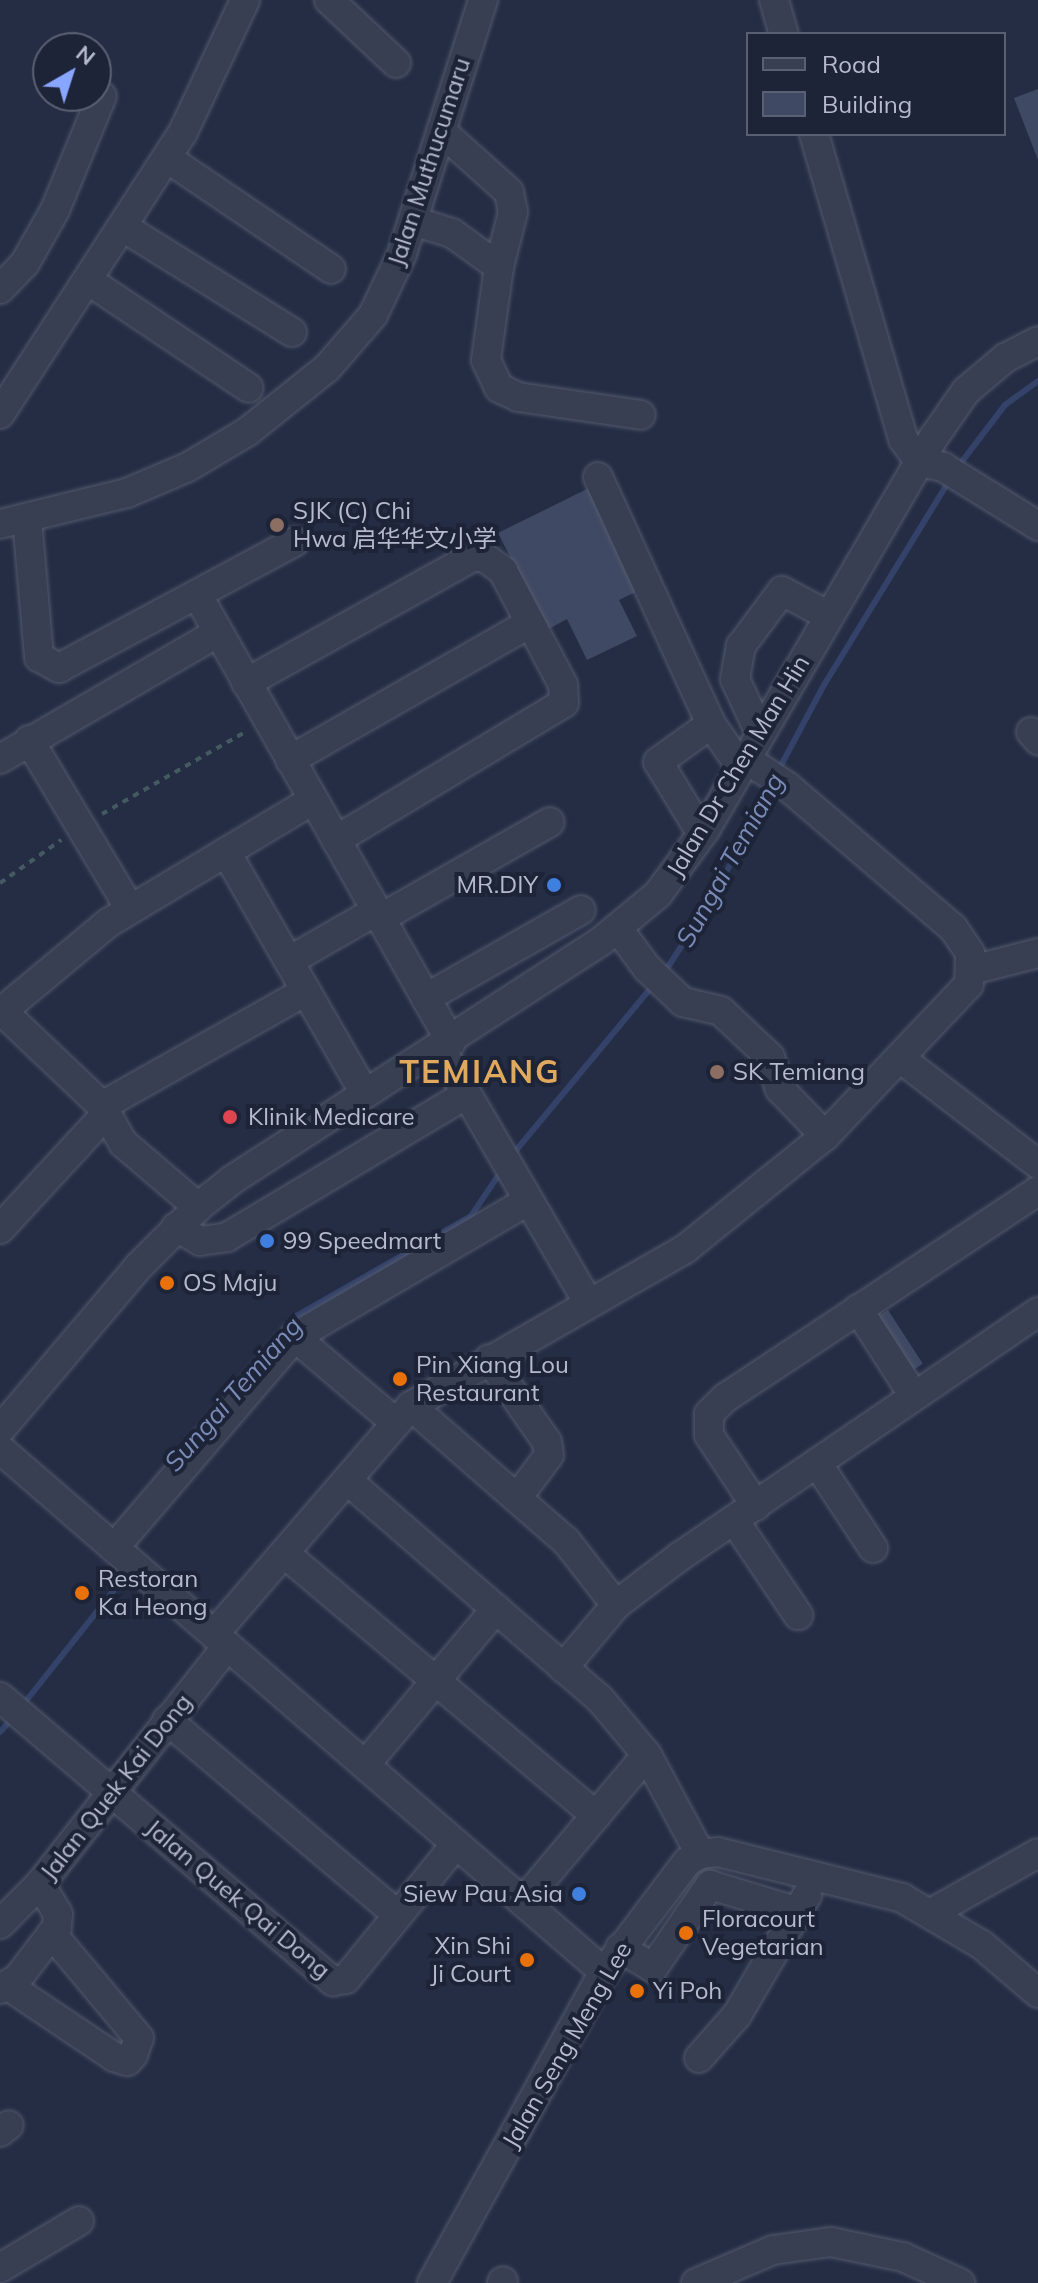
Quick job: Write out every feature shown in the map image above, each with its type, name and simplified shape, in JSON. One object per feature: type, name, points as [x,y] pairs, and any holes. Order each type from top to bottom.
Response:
[{"type":"street","points":[[0,414],[167,158],[245,0]]},
{"type":"street","points":[[329,0],[396,63]]},
{"type":"street","name":"Jalan Muthucumaru","points":[[14,521],[127,493],[188,467],[247,432],[327,368],[373,315],[413,221],[483,0]]},
{"type":"street","points":[[774,0],[783,32]]},
{"type":"street","points":[[0,289],[25,263],[55,210],[95,112]]},
{"type":"street","points":[[441,131],[509,192],[513,212],[499,267],[486,360],[499,388],[518,397],[641,415]]},
{"type":"street","points":[[815,136],[903,439],[931,464],[970,482],[1038,526]]},
{"type":"street","points":[[167,158],[331,269]]},
{"type":"street","points":[[413,221],[452,233],[499,267]]},
{"type":"street","points":[[123,227],[292,332]]},
{"type":"street","points":[[89,281],[249,388]]},
{"type":"street","name":"Jalan Dr Chen Man Hin","points":[[0,1430],[176,1227],[198,1207],[365,1094],[446,1045],[619,930],[658,894],[750,765],[760,733],[829,616],[931,464],[966,391],[1005,358],[1038,341]]},
{"type":"street","points":[[598,477],[711,724],[750,765],[787,786],[953,928],[970,953],[972,970],[1038,953]]},
{"type":"street","points":[[14,521],[39,657],[59,668],[294,542]]},
{"type":"street","points":[[246,683],[472,557],[484,557],[503,571],[563,685],[564,703],[336,840]]},
{"type":"street","points":[[760,733],[735,679],[741,646],[782,591],[829,616]]},
{"type":"street","points":[[198,596],[426,998],[467,1094],[587,1301]]},
{"type":"street","points":[[290,760],[530,623]]},
{"type":"street","points":[[0,759],[217,633]]},
{"type":"street","points":[[702,834],[658,762],[711,724]]},
{"type":"street","points":[[29,740],[130,909]]},
{"type":"street","points":[[198,1207],[123,1143],[104,1110],[1,1012],[130,909],[313,800]]},
{"type":"street","points":[[289,961],[550,822]]},
{"type":"street","points":[[226,852],[365,1094]]},
{"type":"street","points":[[426,998],[581,910]]},
{"type":"street","points":[[619,930],[656,978],[683,1002],[721,1011],[770,1057],[780,1089],[825,1136]]},
{"type":"street","name":"Jalan Quek Kai Dong","points":[[0,1924],[40,1884],[167,1720],[220,1640],[284,1553],[404,1414],[587,1301],[685,1249],[825,1136],[969,984],[972,970]]},
{"type":"street","points":[[0,1229],[104,1110],[306,991]]},
{"type":"street","points":[[901,1059],[1038,1164]]},
{"type":"street","points":[[176,1227],[200,1241],[227,1237],[467,1094]]},
{"type":"street","points":[[114,1548],[295,1337],[521,1189]]},
{"type":"street","points":[[798,1615],[709,1435],[709,1414],[725,1398],[1038,1191]]},
{"type":"street","points":[[858,1309],[914,1396]]},
{"type":"street","points":[[563,1668],[616,1605],[1038,1312]]},
{"type":"street","points":[[295,1337],[517,1498],[566,1541],[616,1605]]},
{"type":"street","points":[[489,1359],[547,1442],[549,1455],[517,1498]]},
{"type":"street","points":[[0,1400],[36,1387]]},
{"type":"street","points":[[0,1449],[604,1972]]},
{"type":"street","points":[[817,1463],[873,1548]]},
{"type":"street","points":[[347,1480],[600,1699],[647,1755],[700,1854],[718,1852],[902,1898],[933,1912],[1038,1993]]},
{"type":"street","points":[[284,1553],[596,1816]]},
{"type":"street","points":[[365,1765],[496,1609]]},
{"type":"street","name":"Jalan Quek Qai Dong","points":[[4,1700],[333,1981],[346,1979],[456,1844]]},
{"type":"street","points":[[167,1720],[398,1915]]},
{"type":"street","points":[[523,1902],[647,1755]]},
{"type":"street","points":[[933,1912],[1038,1853]]},
{"type":"street","name":"Jalan Seng Meng Lee","points":[[438,2281],[604,1972],[687,1862],[700,1854]]},
{"type":"street","points":[[699,2058],[737,2015],[799,1912],[815,1876]]},
{"type":"street","points":[[40,1884],[58,1914],[52,1934],[3,1987],[114,2057],[127,2061],[133,2055],[139,2038],[52,1934]]},
{"type":"street","points":[[620,1948],[653,1968],[710,1885],[799,1912]]},
{"type":"street","points":[[0,2268],[79,2221]]},
{"type":"street","points":[[696,2283],[773,2250],[831,2242],[903,2257],[960,2283]]},
{"type":"path","points":[[0,883],[80,827],[266,719]]},
{"type":"building","points":[[1038,89],[1038,160],[1014,98]]},
{"type":"building","points":[[589,488],[640,590],[619,600],[637,636],[587,660],[567,619],[547,630],[498,533]]},
{"type":"building","points":[[888,1310],[923,1364],[904,1376],[870,1322]]},
{"type":"waterway","name":"Sungai Temiang","points":[[957,468],[1005,405],[1038,381]]},
{"type":"waterway","name":"Sungai Temiang","points":[[778,771],[824,685],[949,481]]},
{"type":"waterway","name":"Sungai Temiang","points":[[664,973],[714,896],[771,785]]},
{"type":"waterway","name":"Sungai Temiang","points":[[513,1154],[654,984]]},
{"type":"waterway","name":"Sungai Temiang","points":[[286,1328],[296,1316],[471,1216],[502,1170]]},
{"type":"waterway","name":"Sungai Temiang","points":[[22,1706],[114,1590]]},
{"type":"waterway","name":"Sungai Temiang","points":[[0,1732],[13,1718]]},
{"type":"place","name":"SJK (C) Chi Hwa 启华华文小学","points":[[277,525]]},
{"type":"place","name":"MR.DIY","points":[[554,885]]},
{"type":"place","name":"SK Temiang","points":[[717,1072]]},
{"type":"place","name":"Klinik Medicare","points":[[230,1117]]},
{"type":"place","name":"99 Speedmart","points":[[267,1241]]},
{"type":"place","name":"OS Maju","points":[[167,1283]]},
{"type":"place","name":"Pin Xiang Lou Restaurant","points":[[400,1379]]},
{"type":"place","name":"Restoran Ka Heong","points":[[82,1593]]},
{"type":"place","name":"Siew Pau Asia","points":[[579,1894]]},
{"type":"place","name":"Floracourt Vegetarian","points":[[686,1933]]},
{"type":"place","name":"Xin Shi Ji Court","points":[[527,1960]]},
{"type":"place","name":"Yi Poh","points":[[637,1991]]},
{"type":"district","name":"TEMIANG","points":[[480,1071]]}]
